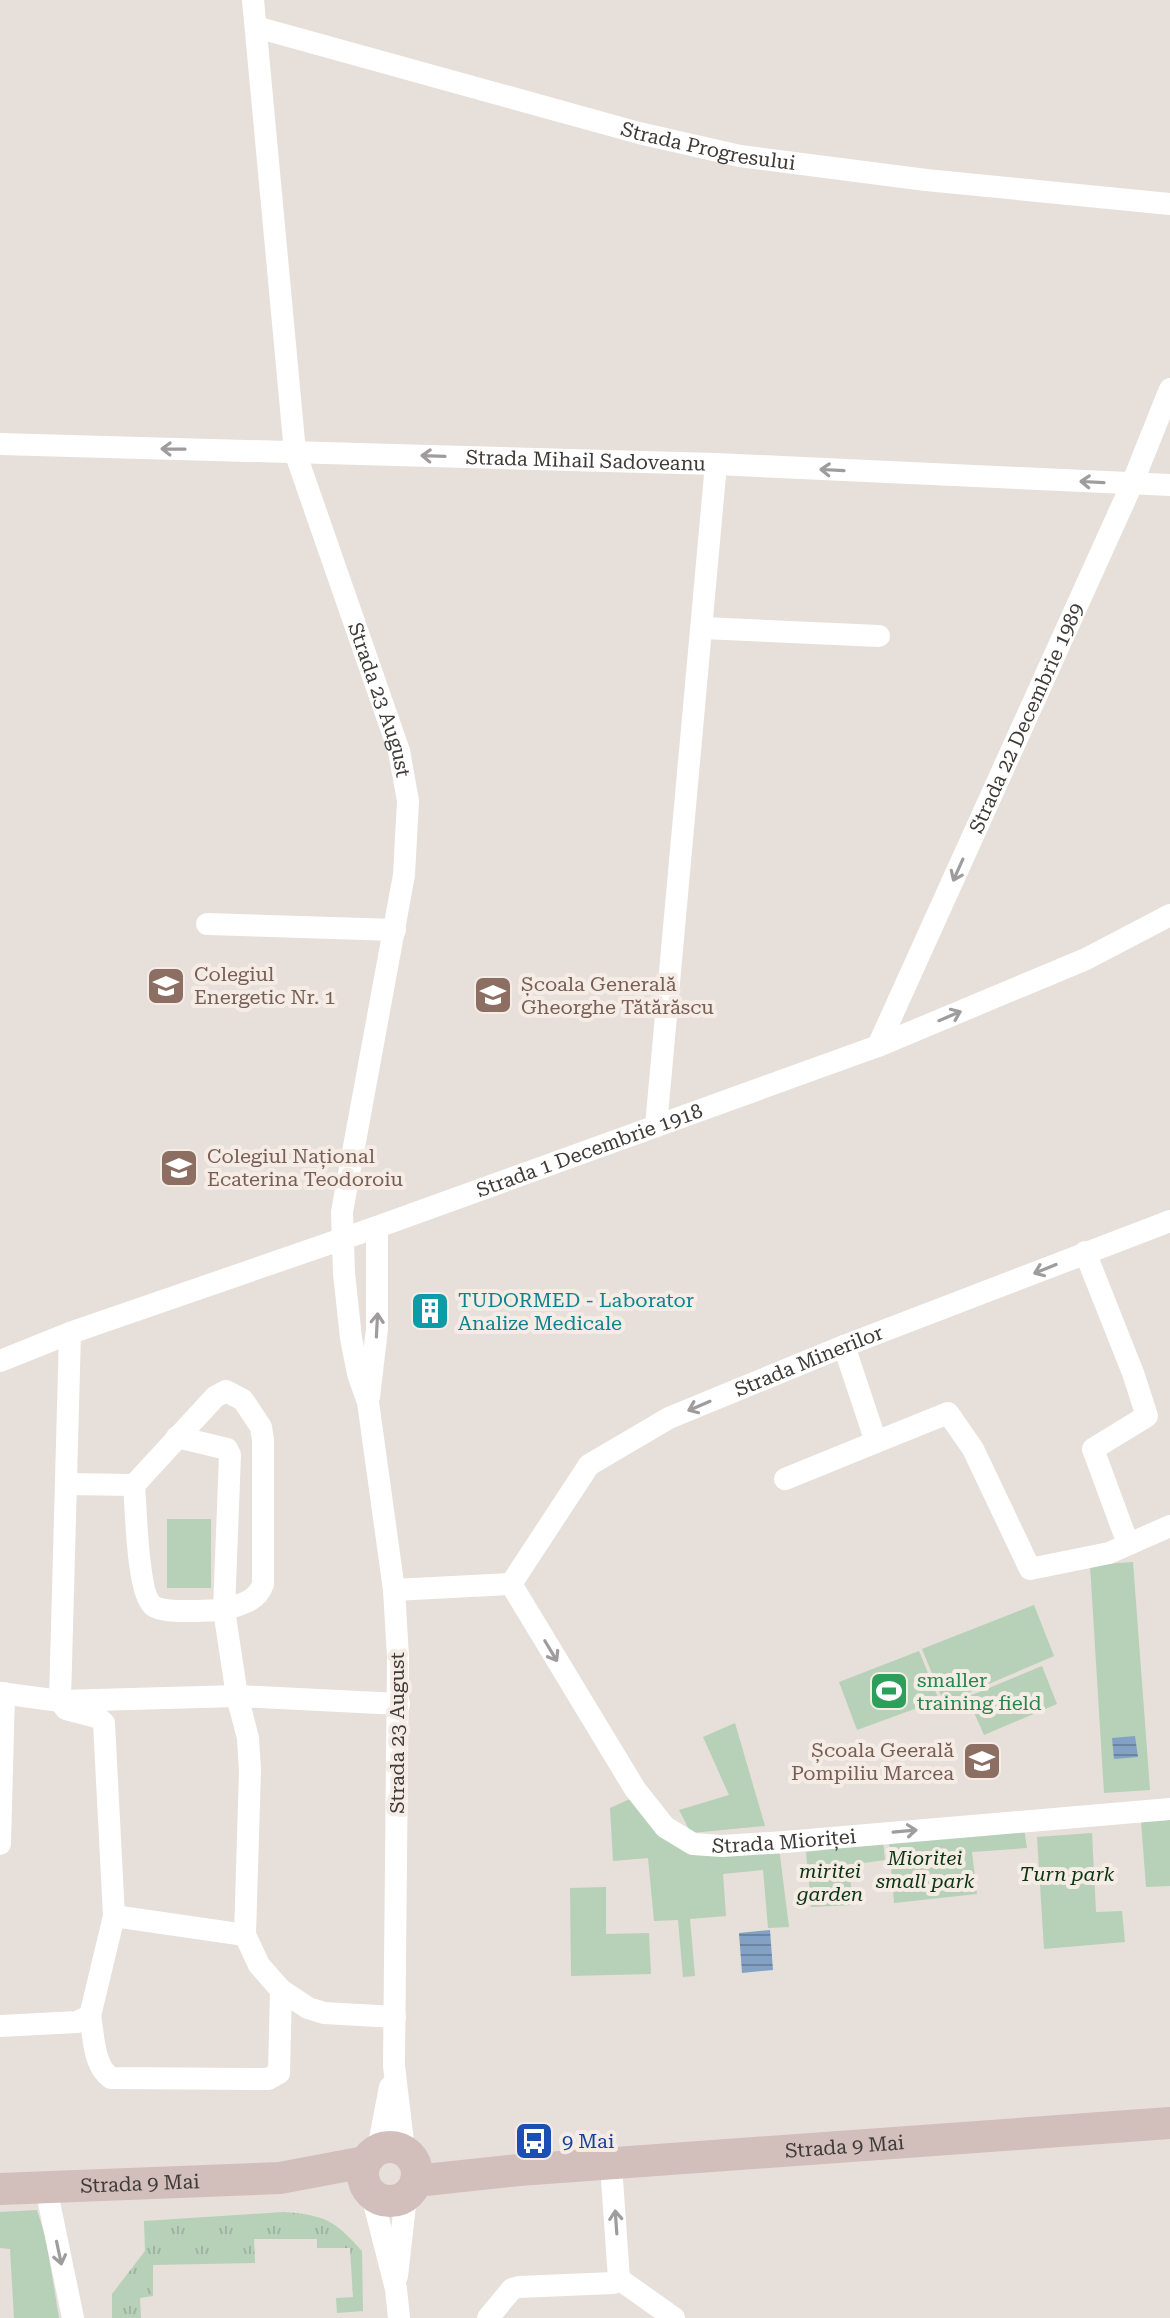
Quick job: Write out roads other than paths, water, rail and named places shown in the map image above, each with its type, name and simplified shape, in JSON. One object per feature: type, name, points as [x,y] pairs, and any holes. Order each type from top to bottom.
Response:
[{"type":"main road","name":"Strada 9 Mai","points":[[0,2189],[611,2165],[1170,2123]]},
{"type":"street","name":"Strada 23 August","points":[[253,0],[295,452],[399,751],[408,801],[404,875],[343,1194],[342,1239],[351,1338],[358,1374],[368,1402],[394,1590],[399,1704],[390,2172],[399,2318]]},
{"type":"street","name":"Strada Progresului","points":[[256,27],[639,133],[740,156],[926,180],[1170,204]]},
{"type":"street","name":"Strada 22 Decembrie 1989","points":[[878,1046],[1132,484],[1170,389]]},
{"type":"street","name":"Strada Mihail Sadoveanu","points":[[0,444],[716,464],[1170,485]]},
{"type":"street","points":[[656,1126],[716,464]]},
{"type":"street","points":[[703,628],[879,636]]},
{"type":"street","name":"Strada 1 Decembrie 1918","points":[[0,1361],[70,1333],[377,1227],[878,1046],[1086,959],[1170,915]]},
{"type":"street","points":[[207,924],[395,930]]},
{"type":"street","name":"Strada Minerilor","points":[[511,1584],[589,1465],[669,1418],[844,1346],[1170,1221]]},
{"type":"street","name":"Strada 23 August","points":[[368,1402],[377,1329],[377,1227]]},
{"type":"street","points":[[1085,1252],[1147,1416],[1093,1449],[1128,1544]]},
{"type":"street","points":[[70,1333],[60,1701],[66,1709],[97,1717],[104,1723],[114,1916],[90,2016],[103,2073],[111,2078],[268,2079],[279,2073],[281,1990]]},
{"type":"street","points":[[844,1346],[876,1442]]},
{"type":"street","points":[[226,1391],[243,1400],[261,1427],[263,1584],[252,1600],[224,1610],[163,1609],[148,1601],[142,1577],[134,1485],[177,1437],[215,1397],[226,1391]]},
{"type":"street","points":[[785,1479],[948,1413],[973,1449],[1030,1569],[1109,1553],[1170,1526]]},
{"type":"street","points":[[177,1437],[227,1449],[230,1455],[224,1610],[237,1696],[248,1738],[250,1770],[245,1935],[259,1965],[281,1990],[308,2008],[324,2013],[395,2017]]},
{"type":"street","points":[[66,1484],[134,1485]]},
{"type":"street","points":[[394,1590],[511,1584]]},
{"type":"street","name":"Strada Mioriței","points":[[511,1584],[635,1789],[665,1827],[693,1844],[722,1846],[785,1842],[1170,1809]]},
{"type":"street","points":[[0,1844],[2,1693],[60,1701],[237,1696],[399,1704]]},
{"type":"street","points":[[114,1916],[245,1935]]},
{"type":"street","points":[[0,2026],[77,2022],[90,2016]]},
{"type":"street","points":[[611,2165],[619,2279]]},
{"type":"street","name":"Strada 23 August","points":[[390,2172],[396,2289]]},
{"type":"street","points":[[46,2188],[73,2318]]},
{"type":"street","points":[[488,2318],[512,2289],[613,2283],[619,2279]]},
{"type":"street","points":[[619,2279],[674,2318]]},
{"type":"water","points":[[1135,1736],[1138,1757],[1114,1759],[1112,1738]]},
{"type":"water","points":[[770,1930],[773,1970],[742,1973],[739,1933]]},
{"type":"place","name":"Colegiul Energetic Nr. 1","points":[[166,986]]},
{"type":"place","name":"Școala Generală Gheorghe Tătărăscu","points":[[493,995]]},
{"type":"place","name":"Colegiul Național Ecaterina Teodoroiu","points":[[179,1168]]},
{"type":"place","name":"TUDORMED - Laborator Analize Medicale","points":[[430,1311]]},
{"type":"place","name":"smaller training field","points":[[889,1691]]},
{"type":"place","name":"Școala Geerală Pompiliu Marcea","points":[[982,1761]]},
{"type":"place","name":"9 Mai","points":[[534,2141]]},
{"type":"park label","name":"Mioritei small park","points":[[925,1870]]},
{"type":"park label","name":"Turn park","points":[[1067,1874]]},
{"type":"park label","name":"miritei garden","points":[[830,1882]]}]
